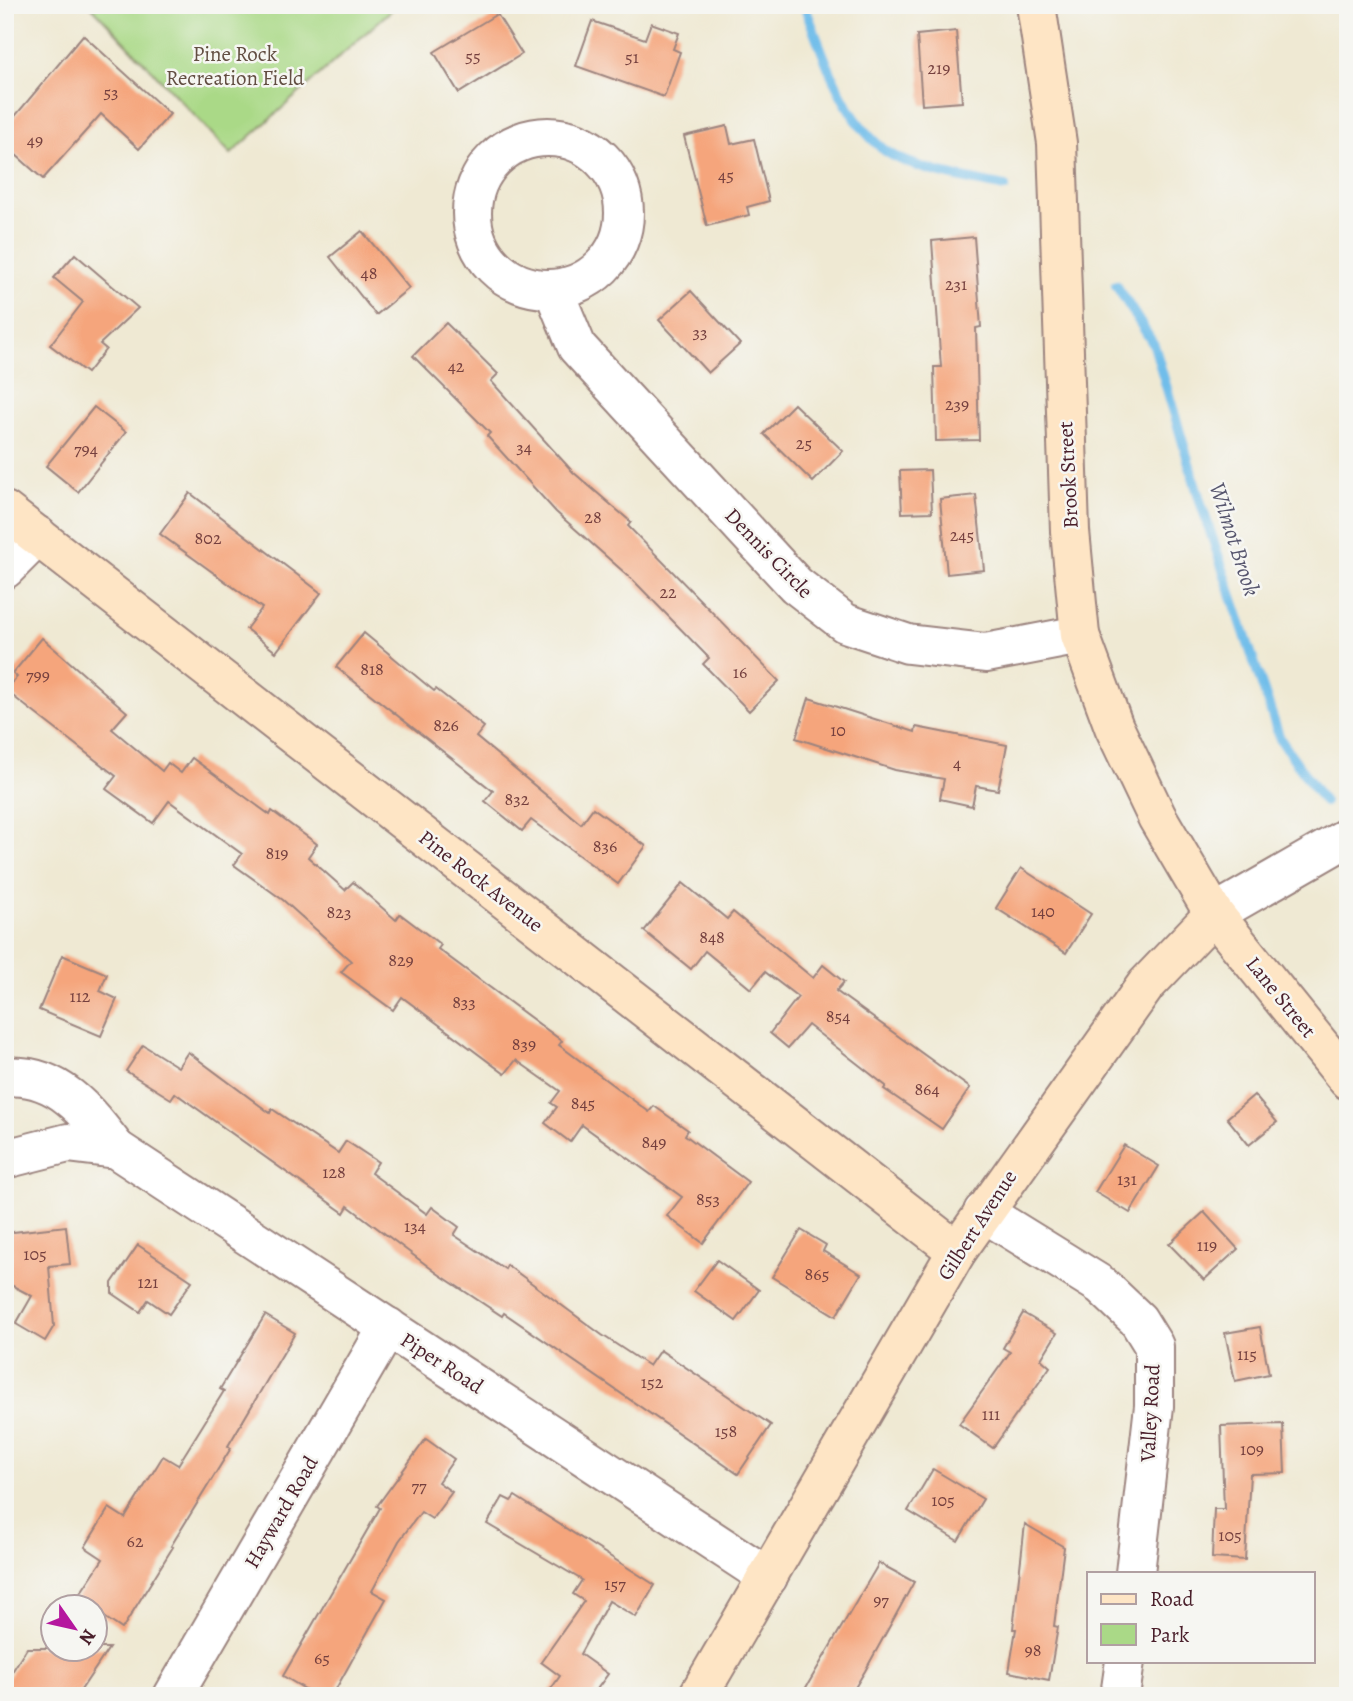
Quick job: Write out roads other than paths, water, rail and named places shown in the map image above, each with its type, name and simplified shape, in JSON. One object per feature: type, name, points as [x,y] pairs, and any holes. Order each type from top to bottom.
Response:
[{"type":"street","name":"Brook Street","points":[[1036,5],[1057,143],[1069,517],[1080,635],[1119,738],[1157,817],[1214,914]]},
{"type":"street","name":"Dennis Circle","points":[[553,289],[577,347],[796,585],[845,623],[908,644],[986,653],[1080,635]]},
{"type":"street","name":"Pine Rock Avenue","points":[[5,511],[957,1251]]},
{"type":"street","points":[[5,569],[38,536]]},
{"type":"street","name":"Gilbert Avenue","points":[[698,1696],[957,1251],[1146,985],[1214,914],[1348,837]]},
{"type":"street","name":"Lane Street","points":[[1214,914],[1348,1080]]},
{"type":"street","name":"Piper Road","points":[[5,1077],[23,1075],[55,1086],[84,1108],[116,1149],[768,1577]]},
{"type":"street","name":"Piper Road","points":[[5,1159],[68,1143],[116,1149]]},
{"type":"street","name":"Valley Road","points":[[983,1212],[1101,1285],[1138,1321],[1154,1346],[1154,1406],[1135,1572]]},
{"type":"street","name":"Hayward Road","points":[[173,1696],[388,1327]]},
{"type":"street","points":[[1120,1696],[1125,1662]]},
{"type":"waterway","name":"Wilmot Brook","points":[[804,5],[844,101],[855,119],[883,149],[924,168],[1005,187]]},
{"type":"waterway","name":"Wilmot Brook","points":[[1116,285],[1154,345],[1202,507],[1280,739],[1324,802]]},
{"type":"park label","name":"Pine Rock Recreation Field","points":[[235,66]]}]
